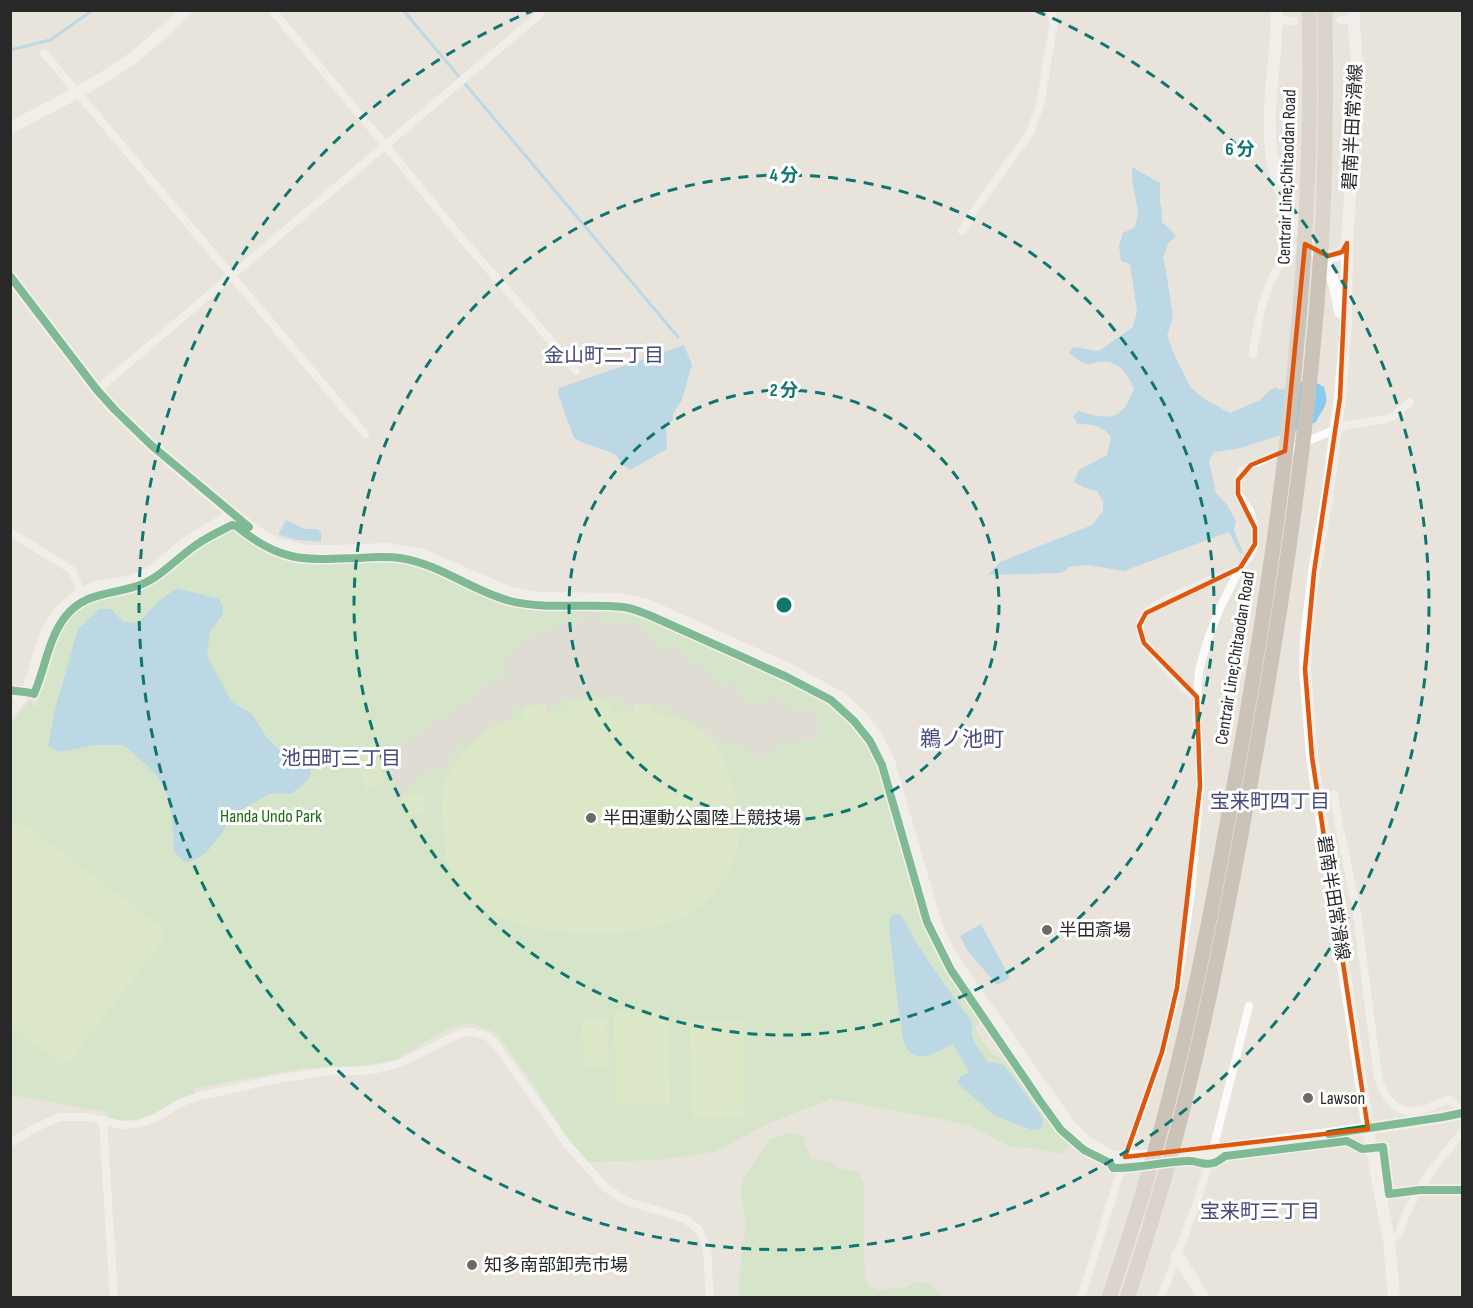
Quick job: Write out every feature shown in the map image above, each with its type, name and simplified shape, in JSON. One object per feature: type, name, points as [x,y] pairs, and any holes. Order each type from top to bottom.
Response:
[{"type":"highway","name":"Centrair Line;Chitaodan Road","points":[[1109,1298],[1157,1144],[1188,1020],[1223,846],[1261,628],[1284,463],[1308,250],[1309,10]]},
{"type":"highway","name":"Centrair Line;Chitaodan Road","points":[[1127,1298],[1174,1144],[1197,1051],[1217,961],[1270,668],[1301,452],[1318,290],[1325,168],[1325,10]]},
{"type":"street","points":[[10,128],[76,93],[129,60],[187,10]]},
{"type":"street","points":[[272,10],[457,233],[576,371]]},
{"type":"street","points":[[962,231],[975,209],[1030,133],[1040,105],[1054,23],[1050,10]]},
{"type":"street","points":[[97,390],[540,14]]},
{"type":"street","points":[[1277,15],[1294,21]]},
{"type":"street","name":"碧南半田常滑線","points":[[1277,15],[1269,126],[1273,165],[1279,187],[1308,250],[1327,266],[1341,317],[1343,355]]},
{"type":"street","points":[[1340,20],[1353,15]]},
{"type":"street","name":"碧南半田常滑線","points":[[1353,15],[1357,67],[1347,243],[1346,326],[1335,442],[1310,603],[1305,669],[1312,757],[1368,1129],[1389,1239],[1394,1298]]},
{"type":"street","points":[[44,53],[365,434]]},
{"type":"street","points":[[1253,354],[1257,327],[1267,290],[1286,258],[1293,250],[1308,250],[1323,256],[1336,255],[1342,252],[1347,243]]},
{"type":"street","points":[[10,276],[97,390],[132,428],[233,514],[265,538],[306,551],[400,550],[422,555],[507,592],[526,596],[618,599],[647,605],[790,670],[841,698],[861,716],[877,737],[889,762],[936,925],[946,946],[1070,1126],[1099,1150],[1112,1156],[1125,1157],[1167,1155],[1368,1129],[1462,1112]]},
{"type":"street","points":[[1081,1298],[1125,1157],[1162,1052],[1177,988],[1191,893],[1200,786],[1196,716],[1199,670],[1220,608],[1255,544],[1256,528],[1250,511],[1238,494],[1238,480],[1242,471],[1251,465],[1348,425],[1395,416],[1410,402]]},
{"type":"street","points":[[10,714],[25,694],[35,673],[44,640],[52,622],[62,610],[81,593],[98,587],[128,582],[152,571],[188,541],[233,514]]},
{"type":"street","points":[[10,532],[72,570],[81,593]]},
{"type":"street","points":[[1197,698],[1184,688],[1144,643],[1140,636],[1139,626],[1146,613],[1157,605],[1240,568]]},
{"type":"street","points":[[10,695],[25,694]]},
{"type":"street","points":[[1334,794],[1356,906],[1378,1078],[1383,1093],[1403,1111],[1422,1111],[1448,1099],[1462,1112]]},
{"type":"street","points":[[1161,1298],[1196,1205],[1249,1006]]},
{"type":"street","points":[[10,1143],[60,1117],[87,1117],[122,1125],[138,1124],[155,1118],[180,1103],[200,1096],[282,1078],[330,1071],[378,1069],[400,1063],[456,1034],[477,1033],[488,1037],[496,1045],[567,1144],[606,1188],[626,1202],[685,1218],[699,1230],[706,1247],[710,1298]]},
{"type":"street","points":[[103,1121],[114,1298]]},
{"type":"street","points":[[1389,1239],[1396,1237],[1402,1231],[1405,1216],[1423,1184],[1462,1133]]},
{"type":"street","points":[[1177,1255],[1204,1298]]},
{"type":"highlighted area","points":[[1347,243],[1340,398],[1314,572],[1305,669],[1312,757],[1368,1129],[1125,1157],[1162,1052],[1177,988],[1200,786],[1197,697],[1144,643],[1139,626],[1146,613],[1240,568],[1255,544],[1255,528],[1238,494],[1238,480],[1251,465],[1285,451],[1305,244],[1328,256],[1342,252]]},
{"type":"green space","name":"Handa Undo Park","points":[[233,529],[257,547],[284,560],[302,564],[391,560],[438,572],[498,601],[539,610],[615,609],[638,615],[711,645],[834,709],[853,727],[867,745],[878,769],[920,914],[937,955],[981,1021],[974,1028],[992,1054],[1003,1059],[1051,1125],[1070,1145],[1061,1154],[1033,1148],[1011,1147],[970,1126],[831,1099],[770,1123],[714,1152],[659,1160],[588,1162],[569,1141],[531,1081],[497,1034],[469,1023],[450,1028],[397,1059],[370,1065],[306,1068],[195,1088],[196,1096],[138,1121],[108,1120],[108,1112],[16,1096],[10,1093],[10,725],[31,699],[33,705],[38,705],[38,691],[58,633],[67,618],[96,598],[137,589],[157,580],[192,553]]},
{"type":"green space","name":"半田運動公園陸上競技場","points":[[610,701],[610,711],[634,712],[635,704],[652,705],[653,714],[672,716],[686,721],[712,742],[719,750],[729,771],[736,801],[738,839],[735,858],[720,886],[705,902],[678,919],[658,926],[609,933],[582,933],[530,927],[507,921],[488,912],[471,899],[461,888],[450,869],[442,810],[447,779],[457,762],[479,737],[495,726],[525,718],[524,707],[545,705],[546,714],[567,713],[567,702]]},
{"type":"green space","points":[[375,748],[378,763],[361,767],[357,752]]},
{"type":"green space","points":[[380,765],[385,784],[365,789],[360,770]]},
{"type":"green space","points":[[422,794],[423,813],[402,815],[401,795]]},
{"type":"green space","points":[[21,822],[162,927],[163,940],[69,1062],[59,1063],[11,1027],[11,823]]},
{"type":"green space","points":[[668,1011],[670,1105],[616,1105],[614,1012]]},
{"type":"green space","points":[[606,1018],[608,1067],[584,1068],[582,1019]]},
{"type":"green space","points":[[743,1021],[745,1116],[692,1118],[690,1022]]},
{"type":"green space","points":[[789,1133],[803,1135],[811,1159],[830,1161],[838,1168],[858,1172],[864,1184],[865,1276],[869,1286],[879,1290],[906,1287],[917,1281],[932,1285],[942,1297],[738,1297],[746,1220],[740,1190],[745,1175],[769,1139]]},
{"type":"shaded area","points":[[604,610],[597,618],[601,622],[643,628],[650,633],[664,654],[675,646],[690,667],[702,660],[720,688],[732,681],[750,709],[773,696],[798,711],[808,709],[818,716],[820,740],[784,743],[772,754],[757,757],[739,746],[730,746],[713,737],[698,724],[669,715],[669,706],[634,703],[633,710],[628,710],[627,699],[590,697],[553,701],[552,712],[546,712],[545,703],[510,708],[511,719],[483,728],[484,732],[473,743],[469,741],[461,744],[444,770],[423,771],[394,802],[397,785],[383,758],[387,752],[440,720],[507,672],[506,663],[509,654],[523,640],[552,627],[578,624],[582,619],[572,611]]},
{"type":"water","points":[[1132,167],[1160,183],[1162,222],[1176,237],[1169,242],[1163,257],[1173,317],[1167,336],[1191,388],[1206,400],[1230,413],[1260,400],[1276,387],[1279,390],[1310,379],[1324,387],[1325,406],[1316,422],[1300,429],[1237,449],[1214,452],[1209,461],[1216,493],[1227,505],[1236,521],[1234,529],[1243,553],[1240,554],[1229,532],[1124,571],[1088,565],[1069,567],[1062,573],[988,575],[1000,562],[1092,525],[1103,511],[1103,502],[1097,491],[1074,482],[1079,470],[1107,455],[1111,437],[1100,427],[1078,424],[1073,417],[1078,411],[1103,416],[1115,415],[1125,407],[1134,389],[1125,373],[1117,365],[1106,362],[1087,364],[1069,353],[1073,347],[1099,351],[1133,327],[1137,311],[1130,264],[1121,261],[1119,246],[1123,233],[1135,227],[1138,212]]},
{"type":"water","points":[[684,345],[692,365],[682,400],[673,414],[673,420],[666,426],[667,449],[630,470],[615,454],[574,438],[558,394],[559,388]]},
{"type":"water","points":[[286,520],[305,529],[317,529],[321,532],[321,542],[298,540],[279,535]]},
{"type":"water","points":[[177,588],[219,599],[223,607],[223,614],[210,632],[207,656],[232,702],[252,714],[267,738],[281,751],[290,752],[311,766],[311,775],[304,784],[292,793],[269,794],[230,816],[224,830],[207,852],[195,860],[185,862],[174,852],[171,813],[162,783],[123,745],[96,745],[59,752],[48,746],[56,706],[78,629],[99,609],[111,609],[123,622],[138,623],[160,600]]},
{"type":"water","points":[[898,914],[902,916],[919,947],[970,1019],[973,1038],[978,1049],[988,1062],[1005,1066],[1040,1114],[1043,1121],[1042,1127],[1038,1130],[1015,1124],[993,1114],[957,1083],[961,1076],[969,1072],[953,1044],[924,1056],[914,1055],[907,1049],[901,1029],[889,925],[890,918]]},
{"type":"water","points":[[981,924],[1010,978],[997,985],[967,950],[960,936]]},
{"type":"waterway","points":[[10,50],[50,40],[93,10]]},
{"type":"waterway","points":[[403,10],[678,337]]},
{"type":"cycle path","points":[[10,276],[97,390],[115,410],[151,445],[249,527]]},
{"type":"cycle path","points":[[10,690],[34,694],[59,626],[81,602],[148,582],[200,542],[232,525],[266,547],[294,557],[308,559],[400,558],[429,566],[482,591],[510,601],[552,606],[609,606],[636,610],[787,677],[831,700],[854,721],[870,741],[882,765],[927,922],[951,970],[1061,1130],[1084,1150],[1110,1163],[1113,1168],[1123,1168],[1180,1161],[1210,1164],[1225,1156],[1347,1141],[1362,1149],[1383,1147],[1389,1194],[1420,1190],[1462,1190]]},
{"type":"cycle path","points":[[1329,1134],[1462,1113]]},
{"type":"place","name":"半田運動公園陸上競技場","points":[[591,818]]},
{"type":"place","name":"半田斎場","points":[[1047,930]]},
{"type":"place","name":"Lawson","points":[[1308,1098]]},
{"type":"place","name":"知多南部卸売市場","points":[[472,1265]]},
{"type":"district","name":"金山町二丁目","points":[[604,356]]},
{"type":"district","name":"鵜ノ池町","points":[[962,739]]},
{"type":"district","name":"池田町三丁目","points":[[341,759]]},
{"type":"district","name":"宝来町四丁目","points":[[1270,802]]},
{"type":"district","name":"宝来町三丁目","points":[[1260,1212]]}]
